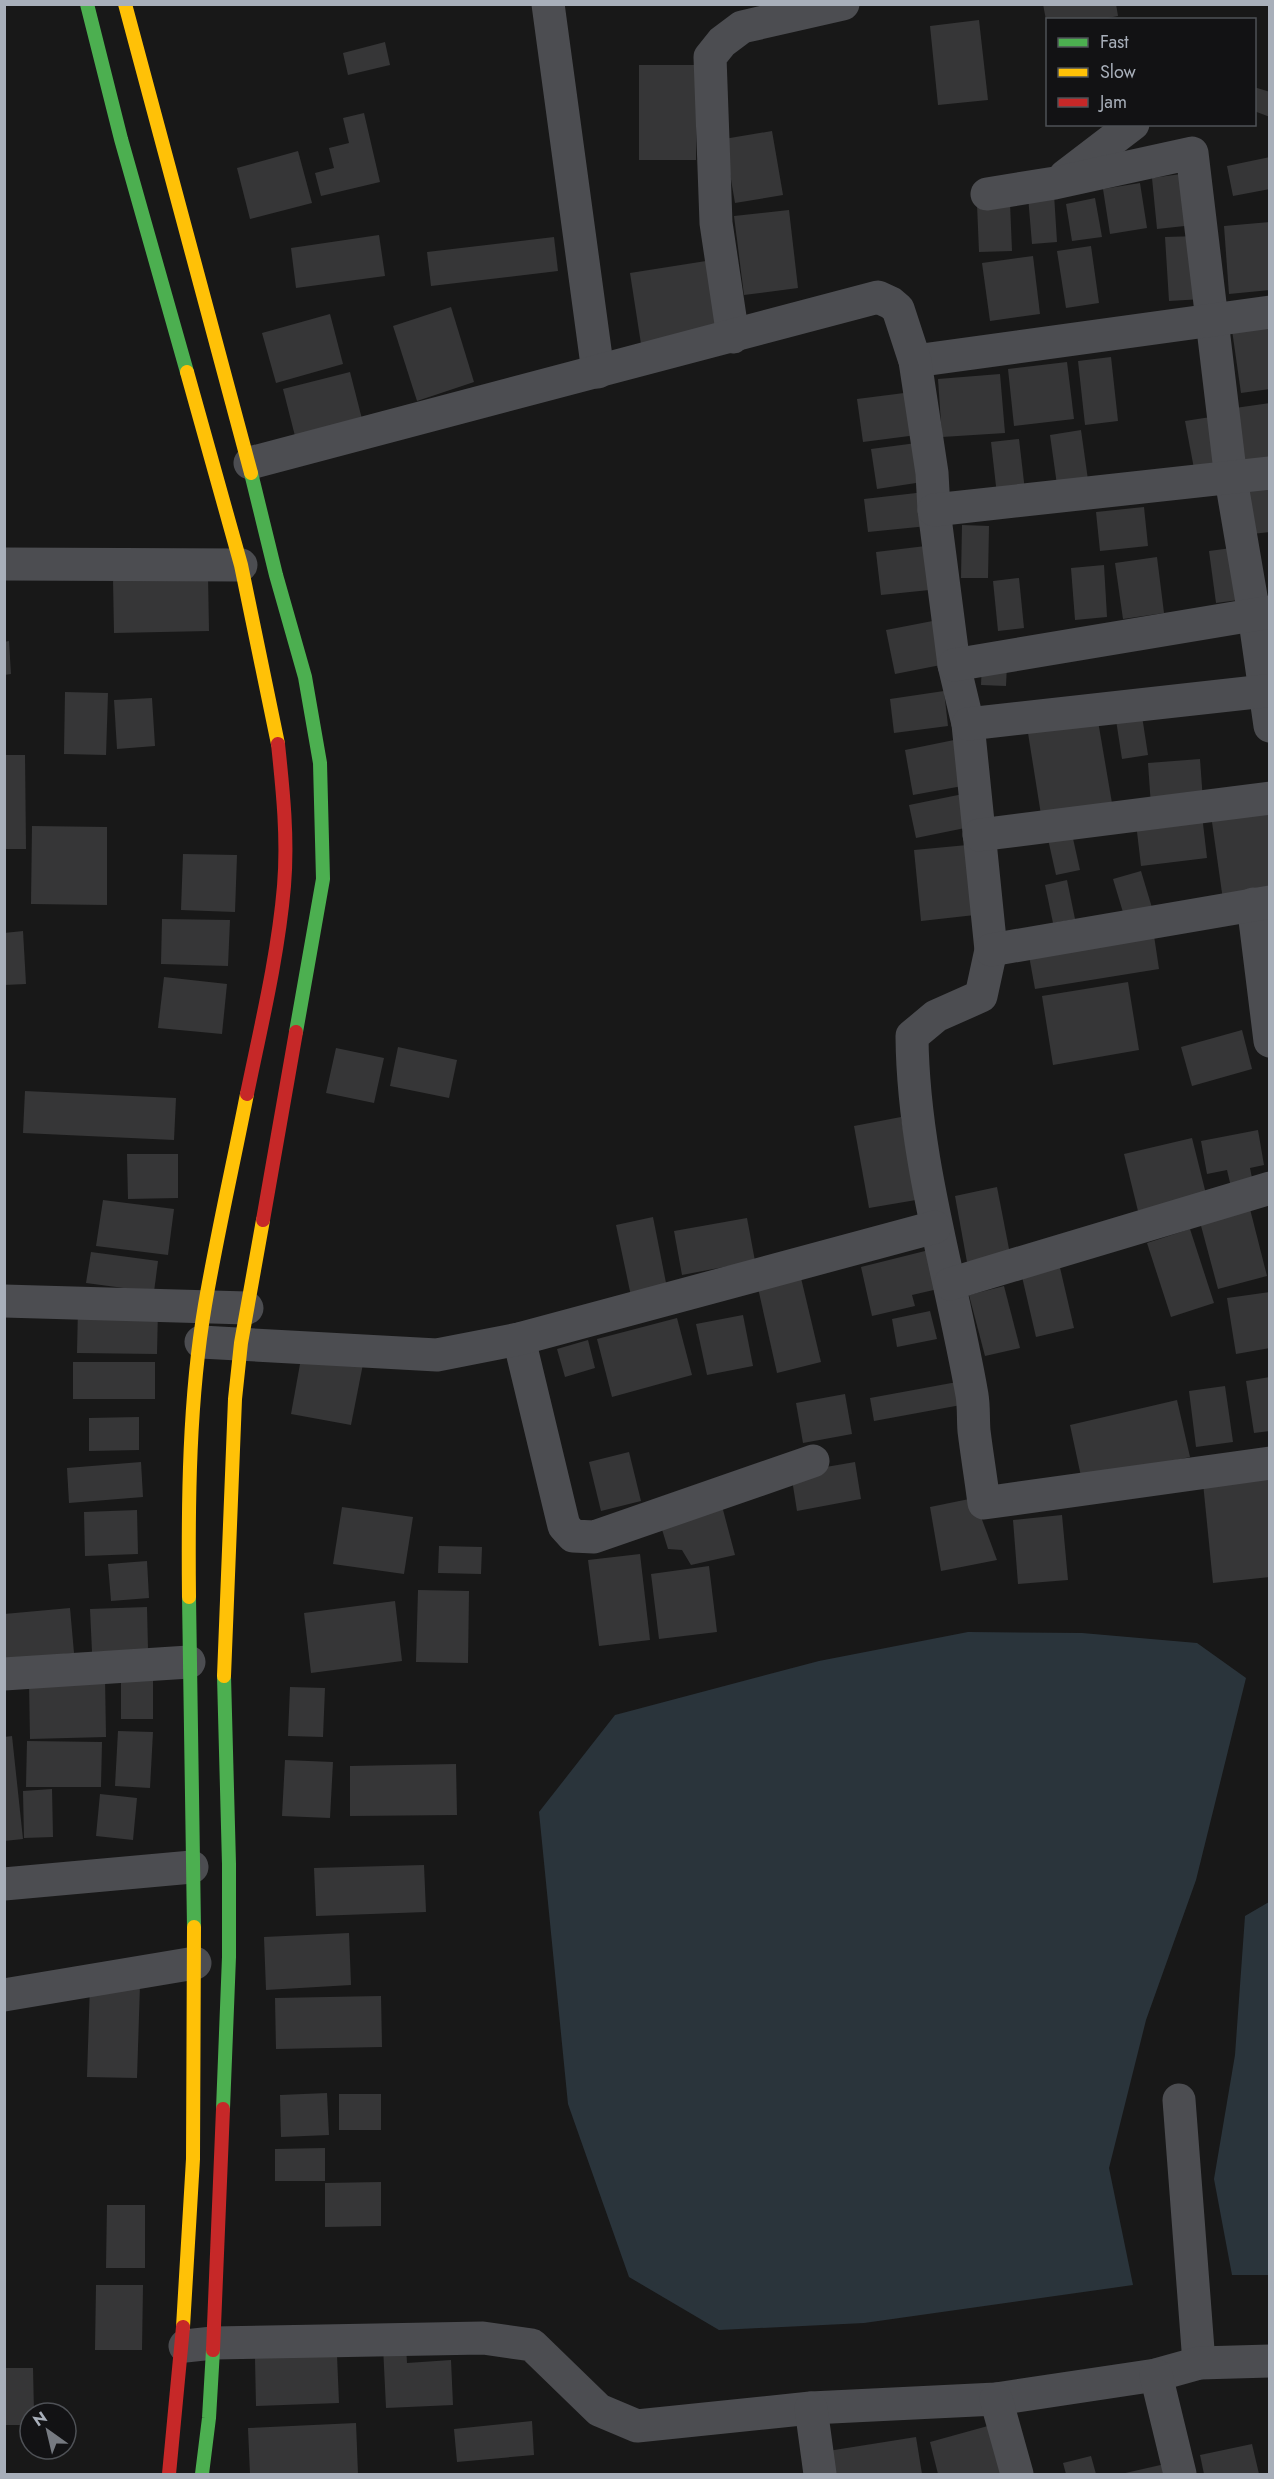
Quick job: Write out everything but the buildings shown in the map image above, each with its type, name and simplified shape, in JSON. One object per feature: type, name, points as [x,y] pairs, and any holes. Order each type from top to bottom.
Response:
[{"type":"main road","points":[[87,4],[121,139],[241,565],[277,739],[285,814],[284,886],[270,978],[205,1306],[194,1410],[188,1522],[198,2345],[209,2418],[202,2475]]},
{"type":"main road","points":[[125,4],[250,463],[274,566],[309,694],[321,763],[324,818],[323,879],[240,1342],[235,1399],[224,1654],[229,1957],[198,2345],[169,2475]]},
{"type":"street","points":[[548,4],[598,372]]},
{"type":"street","points":[[733,337],[716,223],[710,57],[722,42],[742,27],[843,4]]},
{"type":"street","points":[[1055,183],[1130,126]]},
{"type":"street","points":[[987,194],[1055,183],[1192,153],[1231,479],[1262,613],[1265,691],[1269,726]]},
{"type":"street","points":[[250,463],[878,297],[898,309],[915,361],[932,473],[934,510],[954,665],[968,724],[991,950],[981,996],[936,1016],[912,1036],[912,1071],[935,1227],[950,1284],[972,1398],[984,1503],[1269,1463]]},
{"type":"street","points":[[915,361],[1269,312]]},
{"type":"street","points":[[934,510],[1269,473]]},
{"type":"street","points":[[4,564],[241,565]]},
{"type":"street","points":[[954,665],[1262,613]]},
{"type":"street","points":[[968,724],[1265,691]]},
{"type":"street","points":[[979,835],[1269,798]]},
{"type":"street","points":[[991,950],[1261,903],[1269,1041]]},
{"type":"street","points":[[950,1284],[1269,1188]]},
{"type":"street","points":[[201,1342],[240,1342],[437,1354],[519,1339],[935,1227]]},
{"type":"street","points":[[4,1301],[247,1308]]},
{"type":"street","points":[[519,1339],[564,1526],[573,1536],[594,1537],[813,1461]]},
{"type":"street","points":[[4,1674],[189,1662]]},
{"type":"street","points":[[4,1884],[192,1866]]},
{"type":"street","points":[[4,1995],[195,1963]]},
{"type":"street","points":[[1179,2100],[1199,2363]]},
{"type":"street","points":[[198,2345],[483,2338],[532,2345],[599,2410],[637,2427],[811,2408],[996,2399],[1156,2374],[1199,2363],[1269,2361]]},
{"type":"street","points":[[1156,2374],[1180,2475]]},
{"type":"street","points":[[996,2399],[1017,2475]]},
{"type":"street","points":[[811,2408],[820,2475]]},
{"type":"shaded area","points":[[968,1632],[1082,1633],[1197,1643],[1246,1678],[1196,1880],[1146,2020],[1109,2168],[1133,2285],[864,2323],[719,2330],[629,2277],[568,2104],[539,1812],[615,1715],[819,1661]]},
{"type":"shaded area","points":[[1269,1902],[1269,2275],[1232,2275],[1214,2179],[1235,2055],[1245,1916]]},
{"type":"traffic: fast","points":[[87,4],[121,139],[187,372]]},
{"type":"traffic: fast","points":[[251,473],[276,575],[305,677],[320,763],[323,879],[296,1032]]},
{"type":"traffic: fast","points":[[189,1597],[194,1927]]},
{"type":"traffic: fast","points":[[223,2109],[229,1957],[224,1676]]},
{"type":"traffic: fast","points":[[202,2474],[209,2418],[213,2350]]},
{"type":"traffic: slow","points":[[125,4],[251,473]]},
{"type":"traffic: slow","points":[[187,372],[241,565],[278,744]]},
{"type":"traffic: slow","points":[[189,1597],[191,1451],[200,1341],[215,1252],[247,1094]]},
{"type":"traffic: slow","points":[[224,1676],[235,1399],[241,1343],[263,1220]]},
{"type":"traffic: slow","points":[[183,2327],[193,2159],[194,1927]]},
{"type":"traffic: jam","points":[[247,1094],[273,965],[284,886],[285,833],[278,744]]},
{"type":"traffic: jam","points":[[263,1220],[296,1032]]},
{"type":"traffic: jam","points":[[213,2350],[223,2109]]},
{"type":"traffic: jam","points":[[169,2474],[183,2327]]}]
